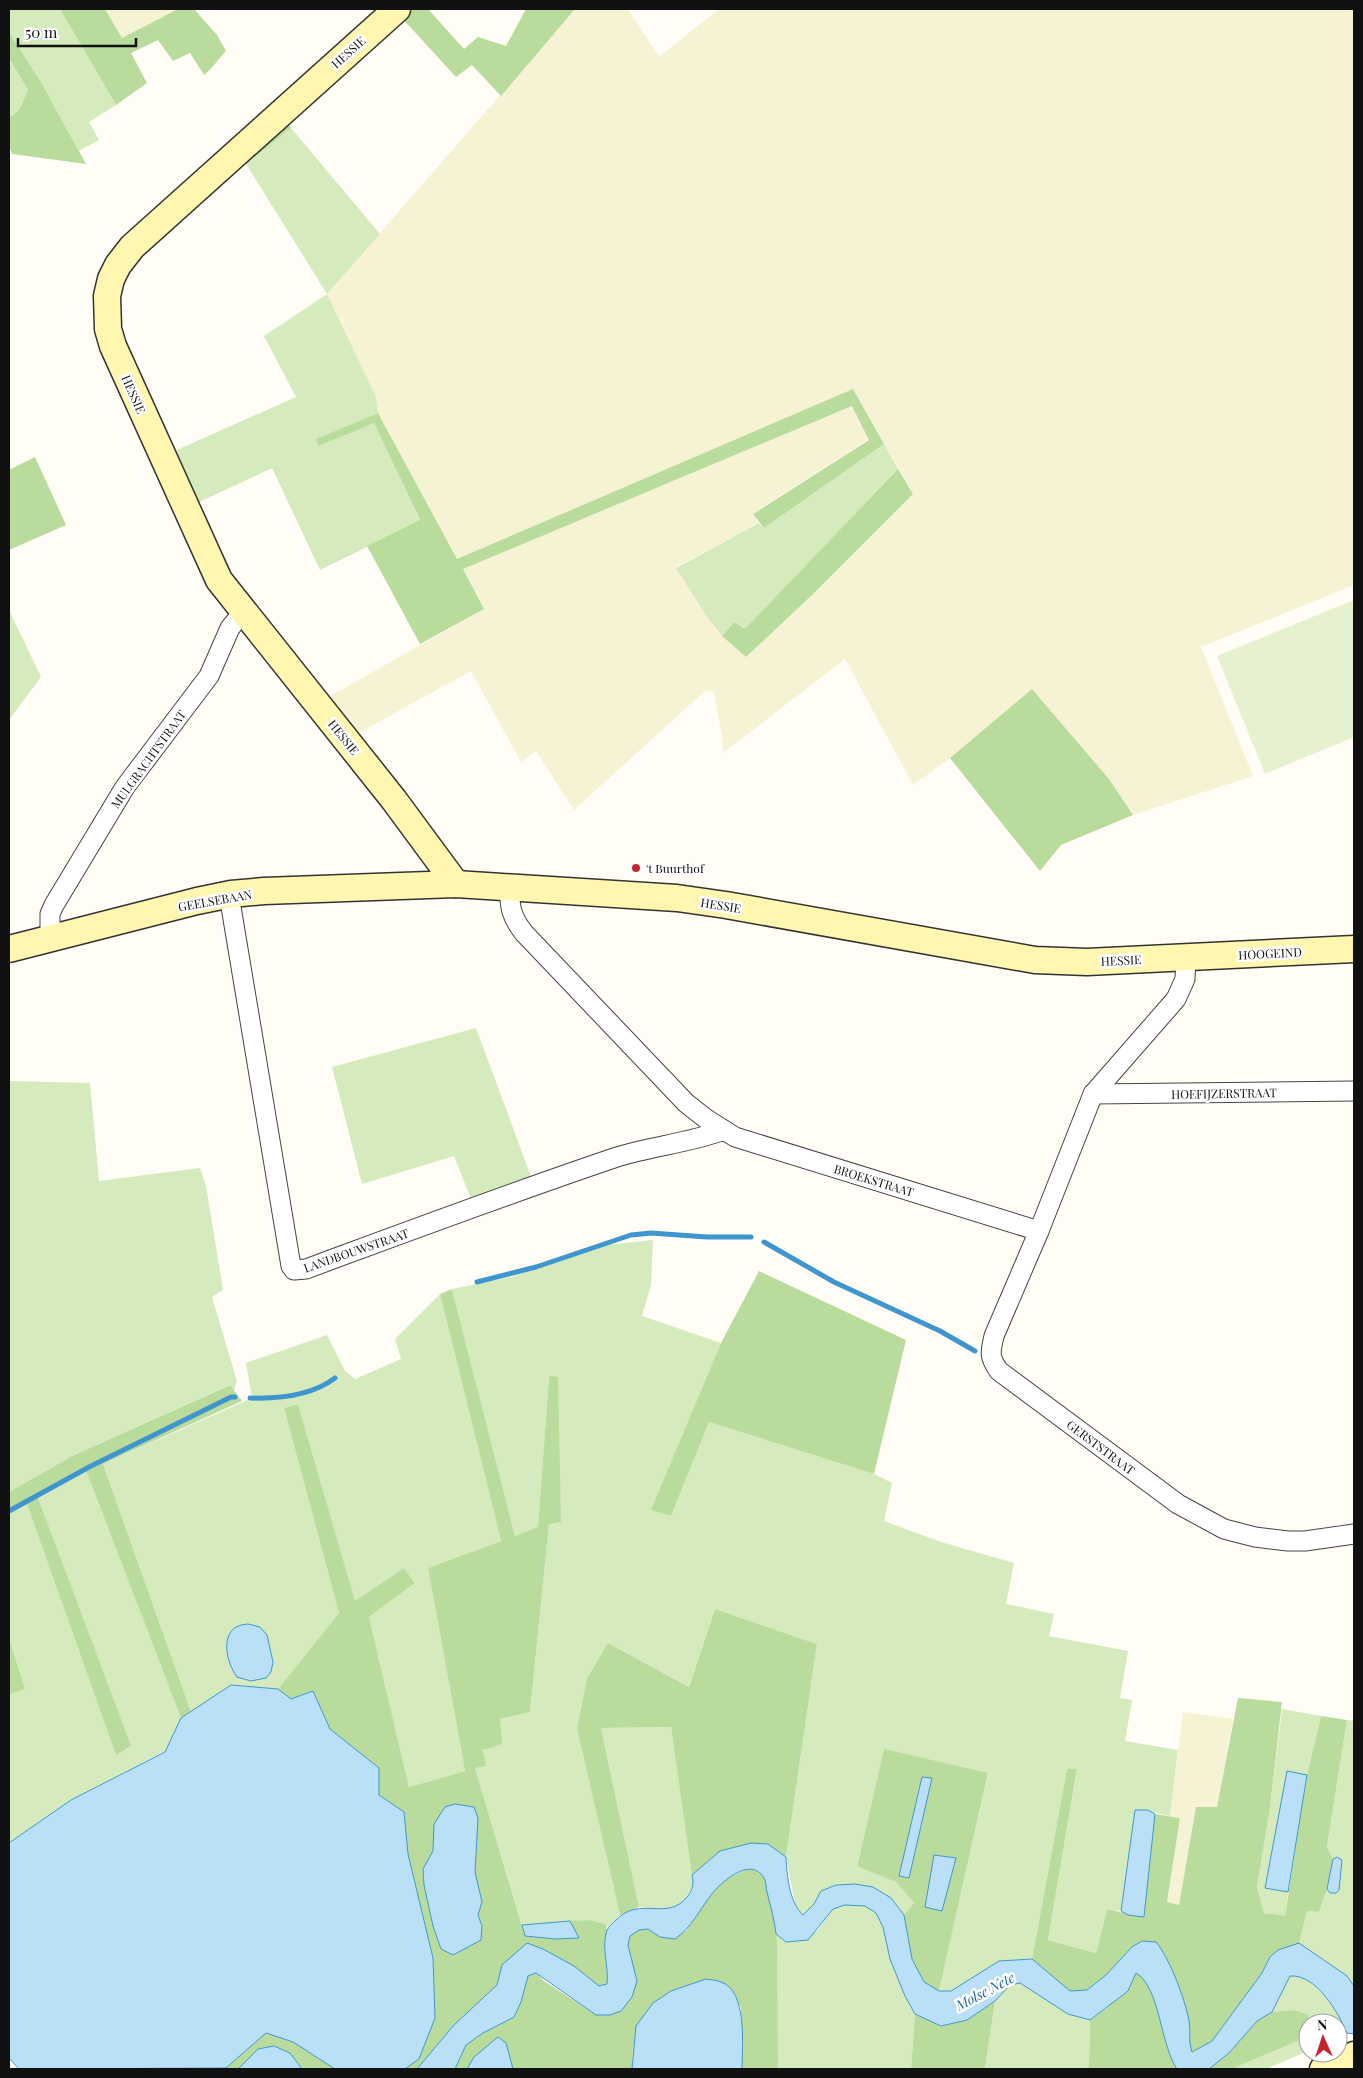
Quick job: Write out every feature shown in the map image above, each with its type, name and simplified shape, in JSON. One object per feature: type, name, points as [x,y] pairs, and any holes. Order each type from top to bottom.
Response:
[{"type":"street","name":"HESSIE","points":[[397,9],[132,247],[118,265],[111,279],[107,296],[108,315],[113,346],[219,580],[394,800],[456,884],[676,898],[726,905],[1035,960],[1087,962],[1186,957]]},
{"type":"street","name":"MULGRACHTSTRAAT","points":[[50,937],[50,914],[59,896],[125,787],[209,676],[230,628],[244,611]]},
{"type":"street","name":"GEELSEBAAN","points":[[9,949],[50,937],[231,894],[456,884]]},
{"type":"street","name":"BROEKSTRAAT","points":[[510,888],[509,903],[511,913],[524,933],[686,1103],[724,1130],[736,1137],[1039,1231]]},
{"type":"street","name":"LANDBOUWSTRAAT","points":[[231,894],[235,930],[291,1266],[294,1270],[306,1269],[535,1185],[622,1156],[706,1137],[724,1130]]},
{"type":"street","name":"HOOGEIND","points":[[1186,957],[1354,949]]},
{"type":"street","points":[[1039,1231],[1093,1094],[1176,999],[1185,979],[1186,957]]},
{"type":"street","name":"HOEFIJZERSTRAAT","points":[[1093,1094],[1354,1092]]},
{"type":"street","name":"GERSTSTRAAT","points":[[1039,1231],[994,1336],[990,1350],[991,1360],[999,1371],[1178,1504],[1224,1529],[1255,1537],[1288,1541],[1305,1541],[1354,1534]]},
{"type":"street","points":[[1323,2069],[1354,2055]]},
{"type":"shaded area","points":[[105,9],[178,9],[122,38]]},
{"type":"shaded area","points":[[575,9],[628,9],[659,57],[719,9],[1354,9],[1354,585],[1201,647],[1253,776],[1133,815],[1109,779],[1032,689],[950,758],[913,785],[845,659],[723,753],[714,692],[706,690],[574,810],[536,751],[521,762],[471,671],[355,735],[325,699],[484,609],[462,569],[852,406],[869,439],[753,513],[759,523],[676,567],[707,617],[722,636],[746,657],[913,494],[853,390],[457,559],[378,413],[376,397],[327,294]]},
{"type":"shaded area","points":[[1183,1712],[1233,1719],[1217,1808],[1196,1808],[1179,1906],[1167,1903],[1180,1818],[1170,1816]]},
{"type":"green space","points":[[9,9],[60,9],[116,105],[89,122],[99,140],[79,151],[41,82],[9,32]]},
{"type":"green space","points":[[60,9],[105,9],[122,38],[178,9],[194,9],[217,35],[226,51],[204,75],[190,53],[173,61],[158,40],[131,53],[147,83],[116,105]]},
{"type":"green space","points":[[411,9],[428,9],[464,49],[478,37],[506,46],[526,9],[575,9],[501,96],[472,65],[456,77],[401,17]]},
{"type":"green space","points":[[9,32],[41,82],[86,164],[12,154],[9,146],[9,118],[19,110],[28,90],[9,59]]},
{"type":"green space","points":[[9,60],[28,90],[19,110],[9,118]]},
{"type":"green space","points":[[286,120],[291,128],[246,164],[239,163]]},
{"type":"green space","points":[[291,128],[380,234],[327,294],[246,164]]},
{"type":"green space","points":[[327,294],[376,397],[378,413],[317,439],[318,445],[374,422],[420,521],[320,570],[272,468],[193,505],[170,453],[296,397],[264,336]]},
{"type":"green space","points":[[853,389],[884,444],[764,528],[753,514],[869,440],[852,406],[463,569],[484,609],[420,644],[367,546],[420,520],[374,423],[318,446],[316,439],[378,413],[457,559]]},
{"type":"green space","points":[[884,444],[898,469],[745,630],[734,622],[722,636],[707,617],[676,568],[759,523],[764,528]]},
{"type":"green space","points":[[35,457],[66,525],[9,550],[9,470]]},
{"type":"green space","points":[[898,469],[913,494],[812,595],[746,657],[722,636],[734,622],[745,629]]},
{"type":"green space","points":[[1354,600],[1354,737],[1265,774],[1217,656]]},
{"type":"green space","points":[[9,610],[41,677],[9,720]]},
{"type":"green space","points":[[1032,689],[1109,779],[1133,815],[1061,845],[1040,871],[950,758]]},
{"type":"green space","points":[[476,1028],[533,1182],[473,1204],[454,1156],[362,1184],[332,1067]]},
{"type":"green space","points":[[9,1081],[90,1083],[99,1181],[200,1168],[206,1186],[223,1290],[212,1297],[237,1381],[234,1390],[229,1385],[72,1456],[9,1492]]},
{"type":"green space","points":[[653,1240],[651,1285],[642,1316],[721,1343],[652,1510],[671,1516],[709,1422],[874,1474],[892,1483],[884,1521],[941,1542],[1014,1563],[1006,1604],[1054,1614],[1049,1636],[1128,1651],[1120,1698],[1132,1700],[1125,1741],[1178,1750],[1170,1816],[1135,1810],[1121,1911],[1107,1909],[1096,1953],[1048,1940],[1077,1770],[1067,1769],[1032,1959],[999,1961],[951,1991],[939,1991],[988,1774],[884,1750],[857,1865],[896,1882],[914,1903],[904,1915],[891,1898],[821,1891],[814,1904],[803,1915],[797,1909],[794,1899],[786,1857],[817,1644],[715,1609],[689,1687],[608,1643],[577,1729],[620,1915],[608,1928],[606,1924],[590,1920],[522,1925],[475,1768],[500,1719],[530,1712],[549,1523],[561,1521],[549,1376],[538,1527],[515,1536],[452,1289],[511,1277],[606,1245]]},
{"type":"green space","points":[[759,1271],[906,1340],[874,1474],[709,1422],[671,1516],[651,1510],[721,1343]]},
{"type":"green space","points":[[452,1289],[515,1536],[538,1527],[549,1376],[558,1377],[561,1522],[549,1524],[530,1712],[500,1719],[502,1744],[483,1750],[486,1766],[475,1768],[525,1936],[556,1939],[578,1938],[570,1921],[590,1920],[606,1924],[605,1952],[608,1984],[599,1987],[589,1980],[502,1965],[497,1985],[454,2025],[417,2069],[405,2069],[419,2059],[435,2018],[433,1958],[408,1854],[404,1812],[379,1795],[379,1768],[330,1729],[313,1691],[291,1699],[278,1689],[339,1613],[284,1408],[298,1404],[355,1601],[404,1568],[415,1583],[369,1617],[409,1787],[465,1771],[428,1568],[501,1541],[440,1294]],"holes":[[[478,1818],[475,1872],[482,1902],[478,1915],[482,1926],[441,1949],[433,1926],[424,1885],[423,1869],[433,1851]]]},
{"type":"green space","points":[[440,1294],[501,1541],[428,1568],[465,1771],[409,1787],[369,1617],[415,1583],[404,1568],[355,1602],[298,1404],[284,1408],[339,1613],[278,1689],[231,1685],[191,1712],[103,1464],[252,1398],[246,1363],[327,1335],[345,1371],[355,1379],[401,1359],[395,1339]]},
{"type":"green space","points":[[230,1385],[242,1401],[103,1464],[191,1712],[181,1718],[86,1470],[38,1498],[131,1746],[116,1755],[27,1504],[9,1514],[9,1492],[72,1456]]},
{"type":"green space","points":[[86,1469],[181,1718],[165,1751],[71,1800],[9,1843],[9,1695],[25,1689],[9,1638],[9,1514],[27,1504],[116,1754],[130,1746],[38,1498]]},
{"type":"green space","points":[[715,1609],[817,1644],[786,1857],[768,1844],[720,1851],[692,1875],[671,1727],[601,1728],[639,1907],[620,1915],[577,1729],[587,1679],[608,1643],[689,1687]]},
{"type":"green space","points":[[9,1638],[25,1689],[9,1695]]},
{"type":"green space","points":[[1238,1698],[1282,1702],[1270,1808],[1257,1887],[1264,1913],[1285,1916],[1307,1775],[1321,1716],[1347,1720],[1327,1847],[1333,1859],[1327,1889],[1319,1912],[1307,1911],[1299,1943],[1278,1950],[1270,1957],[1262,1973],[1212,2041],[1192,2052],[1189,2021],[1184,2002],[1172,1969],[1156,1942],[1132,1947],[1106,1975],[1087,1990],[1070,1992],[1032,1959],[1067,1769],[1077,1769],[1048,1940],[1096,1953],[1107,1909],[1144,1917],[1155,1814],[1180,1818],[1167,1902],[1179,1905],[1196,1807],[1217,1807]]},
{"type":"green space","points":[[1282,1709],[1321,1716],[1307,1775],[1287,1772],[1265,1888],[1288,1892],[1285,1917],[1264,1913],[1257,1887],[1270,1808]]},
{"type":"green space","points":[[1347,1720],[1354,1721],[1354,1986],[1347,1976],[1299,1943],[1307,1911],[1319,1912],[1327,1889],[1330,1893],[1336,1893],[1337,1857],[1333,1859],[1327,1847]]},
{"type":"green space","points":[[671,1727],[694,1883],[689,1893],[679,1905],[666,1908],[639,1907],[601,1728]]},
{"type":"green space","points":[[884,1749],[988,1773],[939,1991],[924,1982],[912,1959],[904,1915],[914,1903],[896,1882],[857,1866]]},
{"type":"green space","points":[[749,1869],[757,1871],[764,1877],[774,1912],[777,1943],[778,2069],[742,2069],[741,2008],[734,1993],[633,2047],[632,2069],[513,2069],[506,2043],[474,2057],[467,2069],[455,2069],[466,2045],[482,2033],[514,2017],[521,2002],[528,1976],[536,1973],[544,1981],[596,2015],[631,1961],[628,1945],[630,1936],[639,1930],[649,1929],[660,1937],[686,1931],[705,1902],[719,1886],[738,1873]]},
{"type":"green space","points":[[845,1905],[865,1906],[876,1913],[883,1927],[890,1959],[905,1996],[915,2014],[911,2069],[778,2069],[776,1934],[786,1942],[817,1931],[833,1909]]},
{"type":"green space","points":[[1136,1972],[1144,1979],[1150,1990],[1171,2058],[1177,2069],[1089,2069],[1090,2020],[1107,2008]]},
{"type":"green space","points":[[1300,1975],[1316,1987],[1337,2013],[1303,2013],[1294,2010],[1272,2012],[1290,1976]]},
{"type":"green space","points":[[1020,1983],[1068,2014],[1090,2020],[1089,2069],[985,2069],[995,2001],[1010,1985]]},
{"type":"green space","points":[[995,2001],[985,2069],[911,2069],[915,2014],[941,2026],[967,2020]]},
{"type":"green space","points":[[1294,2010],[1303,2013],[1298,2013],[1298,2041],[1232,2069],[1209,2069],[1229,2053],[1257,2021],[1272,2012]]},
{"type":"green space","points":[[266,2033],[293,2042],[335,2069],[302,2069],[290,2053],[258,2049],[238,2069],[216,2069],[226,2068]]},
{"type":"green space","points":[[1298,2041],[1298,2055],[1266,2069],[1232,2069]]},
{"type":"water","points":[[248,1624],[260,1627],[267,1635],[273,1662],[271,1672],[266,1678],[251,1681],[237,1677],[229,1662],[227,1653],[228,1637],[232,1630],[238,1626]]},
{"type":"water","points":[[231,1685],[278,1689],[291,1699],[313,1691],[330,1729],[379,1768],[379,1795],[404,1812],[408,1854],[433,1958],[435,2018],[419,2059],[405,2069],[335,2069],[293,2042],[266,2033],[226,2068],[19,2069],[9,2058],[9,1843],[71,1800],[165,1752],[181,1718]]},
{"type":"water","points":[[1287,1771],[1307,1775],[1288,1892],[1265,1888]]},
{"type":"water","points":[[922,1777],[932,1778],[909,1878],[899,1876]]},
{"type":"water","points":[[455,1804],[474,1807],[478,1818],[475,1872],[482,1902],[478,1915],[482,1926],[481,1940],[453,1955],[441,1949],[433,1926],[424,1885],[423,1869],[433,1851],[434,1824],[445,1807]]},
{"type":"water","points":[[1135,1810],[1148,1810],[1155,1814],[1144,1917],[1128,1915],[1121,1911]]},
{"type":"water","name":"Molse Nete","points":[[751,1843],[768,1844],[786,1857],[788,1880],[792,1896],[798,1910],[803,1915],[814,1904],[821,1891],[836,1885],[855,1884],[873,1887],[891,1898],[904,1915],[912,1959],[924,1982],[939,1991],[951,1991],[999,1961],[1032,1959],[1070,1991],[1087,1990],[1106,1975],[1132,1947],[1142,1941],[1156,1942],[1172,1969],[1184,2002],[1189,2021],[1192,2052],[1212,2041],[1262,1973],[1270,1957],[1278,1950],[1299,1943],[1347,1976],[1354,1986],[1354,2034],[1348,2033],[1348,2013],[1337,2013],[1325,1996],[1309,1981],[1300,1977],[1290,1976],[1272,2012],[1257,2021],[1229,2053],[1209,2069],[1177,2069],[1171,2058],[1150,1990],[1144,1980],[1136,1973],[1128,1991],[1090,2020],[1068,2014],[1020,1983],[1010,1985],[995,2001],[967,2020],[941,2026],[915,2014],[905,1996],[890,1959],[883,1927],[876,1913],[865,1906],[845,1905],[833,1909],[808,1940],[786,1942],[776,1934],[765,1879],[752,1869],[736,1873],[721,1884],[681,1935],[675,1939],[660,1937],[648,1929],[639,1930],[630,1936],[628,1945],[637,1981],[632,1997],[621,2011],[610,2015],[596,2015],[536,1973],[528,1976],[521,2002],[514,2017],[483,2033],[466,2045],[455,2069],[417,2069],[454,2025],[497,1985],[502,1965],[527,1943],[543,1949],[574,1966],[599,1986],[607,1984],[605,1937],[607,1930],[624,1913],[644,1908],[671,1908],[680,1904],[691,1891],[692,1875],[720,1851]]},
{"type":"water","points":[[934,1855],[956,1858],[942,1911],[925,1907]]},
{"type":"water","points":[[1337,1857],[1342,1860],[1339,1890],[1336,1893],[1330,1893],[1327,1889],[1333,1859]]},
{"type":"water","points":[[570,1921],[579,1938],[556,1939],[525,1936],[522,1925]]},
{"type":"water","points":[[706,1979],[716,1980],[730,1987],[736,1996],[742,2021],[742,2069],[632,2069],[636,2026],[653,2003],[671,1991]]},
{"type":"water","points":[[498,2037],[506,2043],[513,2069],[467,2069],[474,2057]]},
{"type":"water","points":[[274,2046],[290,2053],[302,2069],[238,2069],[258,2049]]},
{"type":"waterway","points":[[477,1282],[536,1267],[631,1235],[651,1233],[707,1237],[751,1237]]},
{"type":"waterway","points":[[764,1242],[834,1282],[940,1331],[975,1351]]},
{"type":"waterway","points":[[250,1398],[272,1398],[305,1393],[335,1378]]},
{"type":"waterway","points":[[9,1511],[91,1466],[231,1397],[235,1397]]},
{"type":"place","name":"'t Buurthof","points":[[636,868]]}]
